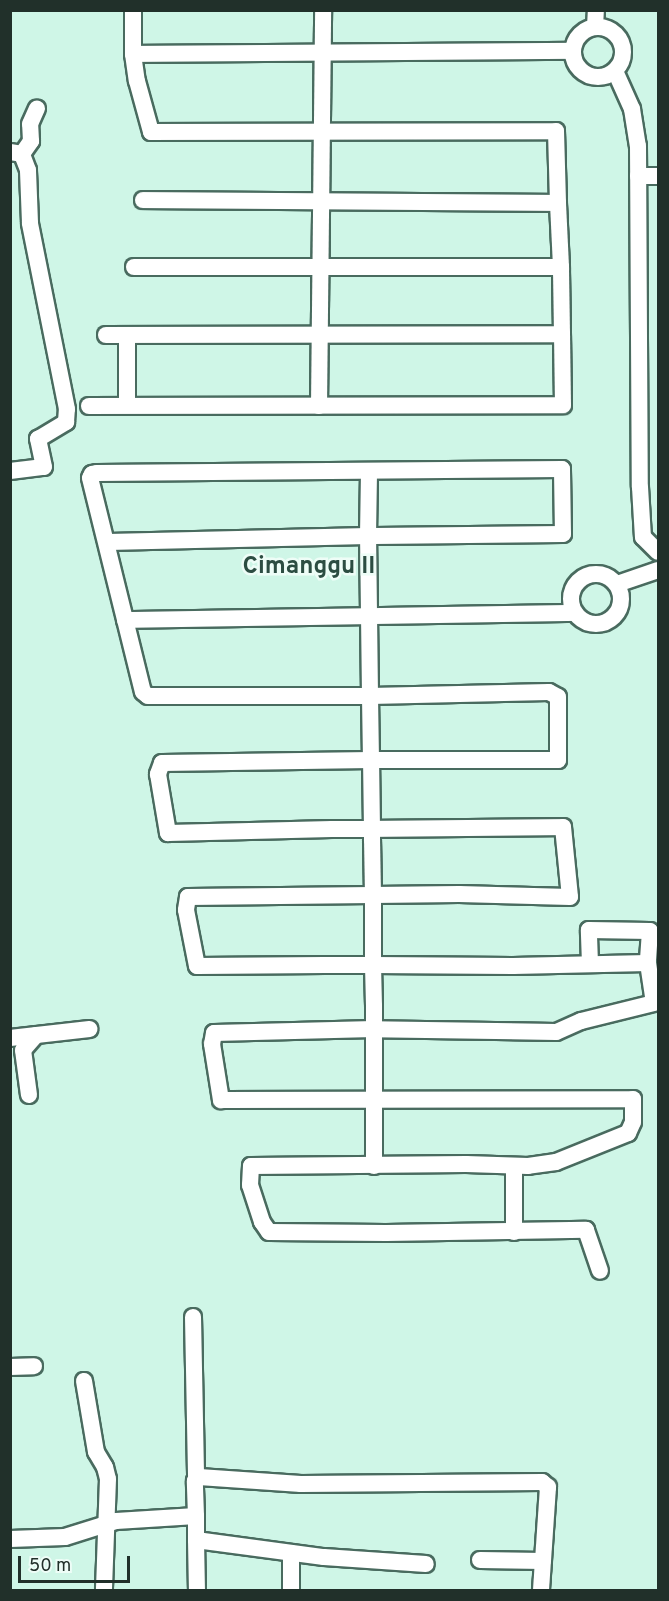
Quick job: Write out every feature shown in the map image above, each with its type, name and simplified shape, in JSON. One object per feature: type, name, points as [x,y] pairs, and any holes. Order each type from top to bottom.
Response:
[{"type":"street","points":[[89,405],[563,405],[556,131],[151,132],[137,81],[133,10]]},
{"type":"street","points":[[319,405],[322,10]]},
{"type":"street","points":[[595,19],[609,29],[622,45],[622,59],[615,71],[602,76],[588,74],[577,65],[573,51],[578,38],[595,19]]},
{"type":"street","points":[[134,54],[573,51]]},
{"type":"street","points":[[615,71],[635,122],[638,176],[643,537],[658,552]]},
{"type":"street","points":[[10,471],[44,467],[38,439],[60,428],[66,422],[67,410],[30,223],[28,170],[16,153],[31,141],[30,124],[37,108]]},
{"type":"street","points":[[638,176],[658,176]]},
{"type":"street","points":[[143,200],[558,203]]},
{"type":"street","points":[[134,267],[561,267]]},
{"type":"street","points":[[106,334],[562,334]]},
{"type":"street","points":[[127,405],[128,334]]},
{"type":"street","points":[[108,542],[563,534],[562,469],[98,473],[92,474],[90,478],[108,542],[143,692],[148,696],[370,696],[549,692],[558,697],[558,759],[162,763],[158,774],[168,833],[563,827],[570,897],[372,895],[188,897],[186,910],[197,966],[648,963]]},
{"type":"street","points":[[369,471],[374,1166]]},
{"type":"street","points":[[616,584],[658,570]]},
{"type":"street","points":[[126,620],[575,613],[589,623],[597,624],[612,619],[621,607],[620,591],[616,584],[604,575],[588,575],[581,579],[572,592],[575,613]]},
{"type":"street","points":[[590,964],[589,930],[650,931],[648,963],[654,1003],[581,1021],[556,1032],[374,1029],[214,1033],[212,1044],[221,1100],[633,1099],[633,1122],[628,1133],[556,1162],[514,1166],[251,1166],[250,1185],[262,1222],[269,1232],[586,1230],[600,1271]]},
{"type":"street","points":[[10,1038],[90,1029]]},
{"type":"street","points":[[29,1095],[23,1050],[36,1035]]},
{"type":"street","points":[[514,1166],[514,1232]]},
{"type":"street","points":[[193,1317],[197,1590]]},
{"type":"street","points":[[10,1367],[34,1366]]},
{"type":"street","points":[[84,1381],[96,1452],[107,1473],[104,1590]]},
{"type":"street","points":[[196,1478],[203,1476],[300,1484],[542,1482],[548,1487],[541,1590]]},
{"type":"street","points":[[10,1539],[76,1535],[105,1525],[196,1516]]},
{"type":"street","points":[[196,1540],[291,1553],[426,1564]]},
{"type":"street","points":[[291,1553],[291,1590]]},
{"type":"street","points":[[480,1560],[543,1561]]},
{"type":"district","name":"Cimanggu II","points":[[309,568]]}]
